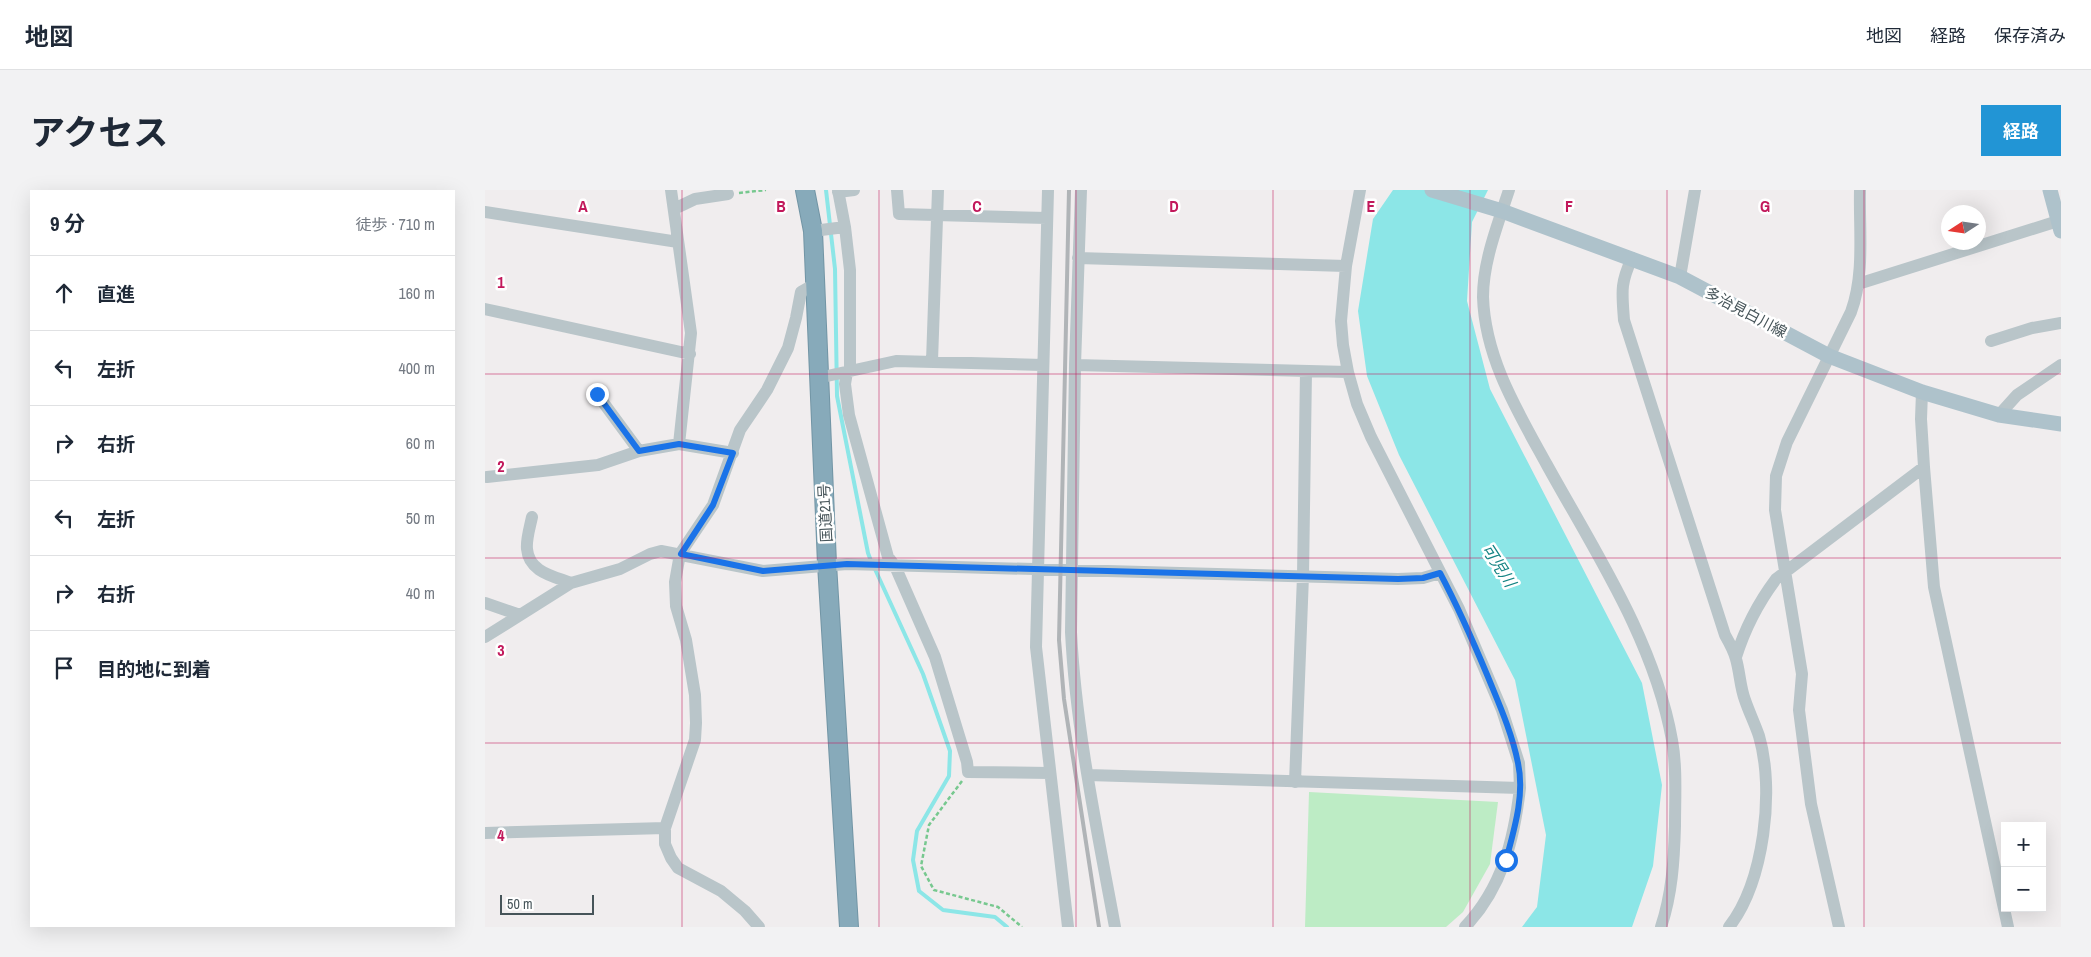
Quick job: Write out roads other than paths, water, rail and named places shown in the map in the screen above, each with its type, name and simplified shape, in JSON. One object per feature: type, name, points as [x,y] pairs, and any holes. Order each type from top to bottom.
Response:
[{"type":"highway","name":"国道21号","points":[[805,190],[813,231],[827,564],[849,927]]},
{"type":"main road","name":"多治見白川線","points":[[1432,190],[1502,210],[1680,277],[1829,356],[1922,392],[1999,415],[2061,424]]},
{"type":"main road","points":[[2050,190],[2059,226]]},
{"type":"street","points":[[671,190],[691,332],[679,444]]},
{"type":"street","points":[[854,190],[838,191],[845,227],[849,270],[849,371],[845,384],[849,415],[888,557],[895,566],[935,657],[967,762],[968,772],[1050,773]]},
{"type":"street","points":[[897,190],[899,214],[1047,218]]},
{"type":"street","points":[[932,361],[938,190]]},
{"type":"street","points":[[1048,190],[1036,647],[1068,927]]},
{"type":"street","points":[[1081,190],[1071,570],[1072,668],[1088,775],[1115,927]]},
{"type":"street","points":[[1360,190],[1346,266],[1341,321],[1348,372],[1357,404],[1371,437],[1459,609],[1502,710],[1519,763],[1520,788],[1516,818],[1506,860],[1488,898],[1465,927]]},
{"type":"street","points":[[1509,190],[1487,263],[1483,296],[1486,325],[1496,362],[1514,405],[1629,613],[1656,680],[1672,740],[1675,796],[1674,860],[1669,904],[1661,927]]},
{"type":"street","points":[[1680,277],[1695,190]]},
{"type":"street","points":[[1839,927],[1811,804],[1799,710],[1802,674],[1775,510],[1776,476],[1787,442],[1851,312],[1858,284],[1860,190]]},
{"type":"street","points":[[674,209],[695,199],[728,194]]},
{"type":"street","points":[[485,212],[678,242]]},
{"type":"street","points":[[1858,284],[2059,226]]},
{"type":"street","points":[[813,231],[845,227]]},
{"type":"street","points":[[1078,258],[1346,266]]},
{"type":"street","points":[[1632,258],[1623,278],[1624,320],[1725,635],[1736,657],[1744,699],[1759,737],[1766,780],[1765,804],[1756,870],[1750,890],[1736,918],[1729,927]]},
{"type":"street","points":[[759,927],[745,911],[721,891],[678,868],[665,844],[665,828],[695,740],[696,722],[695,695],[685,640],[676,606],[675,582],[681,554],[713,505],[741,430],[767,390],[788,348],[801,292],[815,284]]},
{"type":"street","points":[[485,309],[690,354]]},
{"type":"street","points":[[1991,341],[2033,328],[2061,323]]},
{"type":"street","points":[[818,378],[896,361],[1043,365]]},
{"type":"street","points":[[1999,415],[2017,395],[2061,365]]},
{"type":"street","points":[[1075,366],[1348,372]]},
{"type":"street","points":[[1295,782],[1303,576],[1306,371]]},
{"type":"street","points":[[1922,392],[1921,419],[1934,587],[2009,927]]},
{"type":"street","points":[[597,394],[639,451]]},
{"type":"street","points":[[487,477],[599,465],[639,451],[679,444],[733,453]]},
{"type":"street","points":[[1736,657],[1742,636],[1759,601],[1776,579],[1924,467]]},
{"type":"street","points":[[532,517],[527,549],[533,564],[541,572],[571,583]]},
{"type":"street","points":[[485,637],[571,583],[620,569],[650,554],[661,551],[763,571],[827,564],[1398,579],[1423,578],[1440,573]]},
{"type":"street","points":[[485,603],[520,615]]},
{"type":"street","points":[[1088,775],[1520,788]]},
{"type":"street","points":[[485,833],[665,828]]},
{"type":"water","name":"可児川","points":[[1393,190],[1488,190],[1472,222],[1467,301],[1490,389],[1642,683],[1662,785],[1653,866],[1632,927],[1522,927],[1537,907],[1546,835],[1515,680],[1399,455],[1367,376],[1358,311],[1373,219]]},
{"type":"waterway","points":[[826,190],[835,269],[837,396],[871,561]]},
{"type":"waterway","points":[[874,567],[923,674],[950,751],[949,776],[917,831],[913,860],[919,891],[943,910],[995,917],[1007,927]]},
{"type":"railway","points":[[1069,190],[1059,640],[1064,699],[1099,927]]}]
